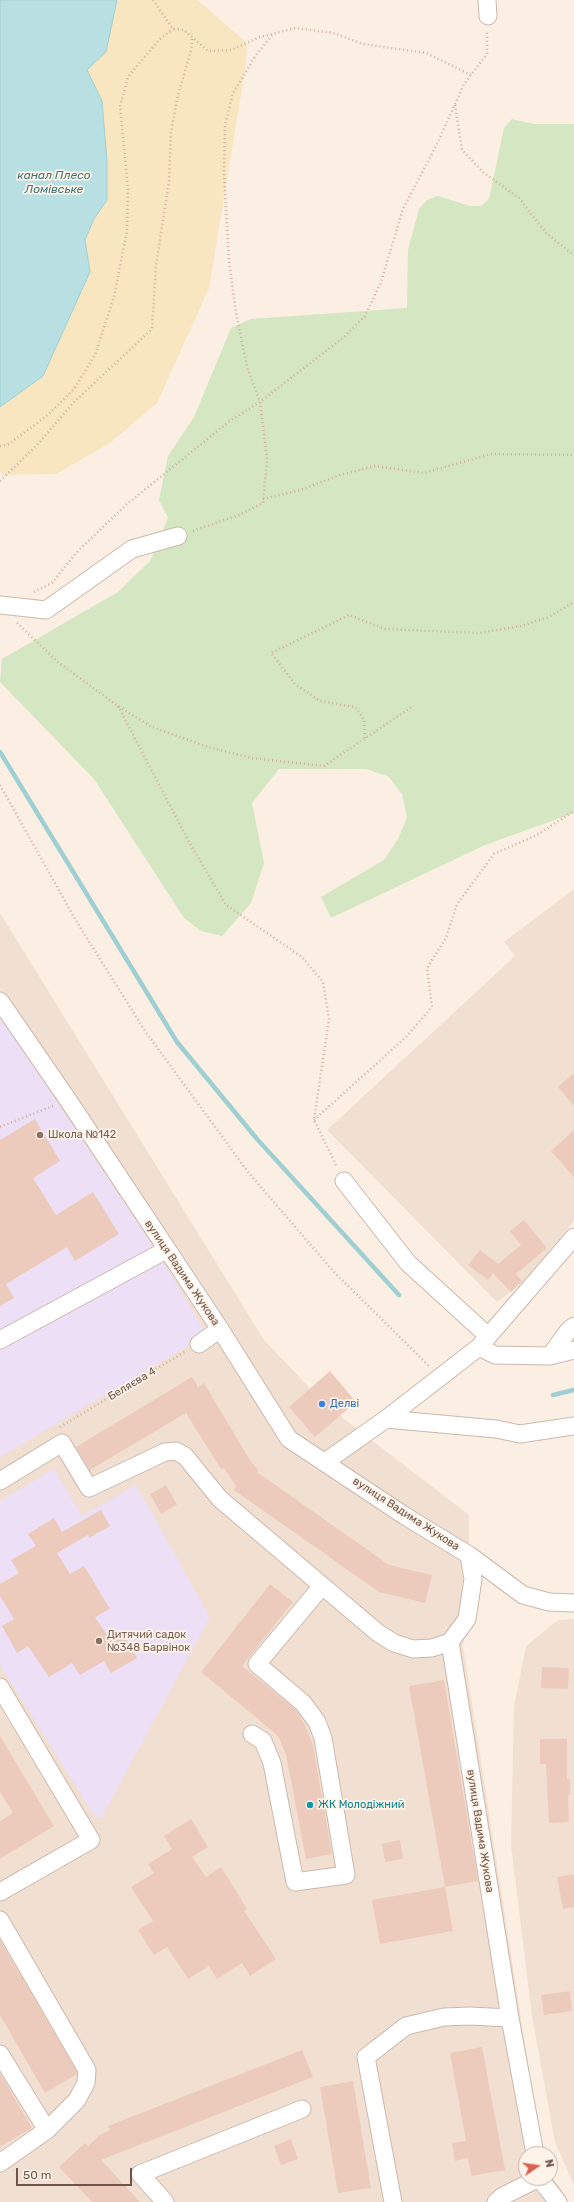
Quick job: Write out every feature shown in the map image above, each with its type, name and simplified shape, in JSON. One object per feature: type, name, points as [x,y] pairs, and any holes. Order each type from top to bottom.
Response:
[{"type":"street","points":[[5,612],[46,610],[132,549],[178,536]]},
{"type":"street","name":"вулиця Вадима Жукова","points":[[0,1001],[68,1100],[166,1250],[220,1329],[289,1439],[405,1516],[469,1555],[473,1579],[467,1619],[450,1642],[510,2018],[534,2146]]},
{"type":"street","points":[[344,1181],[408,1263],[484,1341],[495,1355],[550,1356],[574,1350]]},
{"type":"street","points":[[325,1462],[386,1419],[484,1341],[574,1237]]},
{"type":"street","points":[[0,1340],[166,1250]]},
{"type":"street","points":[[550,1356],[568,1331],[574,1326]]},
{"type":"street","points":[[199,1344],[220,1329]]},
{"type":"street","points":[[386,1419],[496,1430],[520,1434],[574,1426]]},
{"type":"street","points":[[0,1481],[62,1443],[89,1488],[165,1452],[176,1450],[181,1453],[220,1499],[378,1633],[394,1643],[413,1649],[432,1648],[450,1642]]},
{"type":"street","points":[[469,1555],[523,1595],[549,1602],[574,1603]]},
{"type":"street","points":[[252,1734],[263,1742],[272,1764],[295,1882],[346,1875],[323,1738],[317,1722],[303,1703],[257,1664],[322,1586]]},
{"type":"street","points":[[0,1687],[91,1840],[0,1892]]},
{"type":"street","points":[[0,1920],[87,2070],[86,2083],[77,2100],[47,2130],[0,2163]]},
{"type":"street","points":[[393,2202],[366,2057],[406,2026],[444,2018],[470,2016],[510,2018]]},
{"type":"street","points":[[0,2054],[47,2130]]},
{"type":"street","points":[[165,2202],[140,2174],[302,2109]]},
{"type":"street","points":[[496,2202],[502,2196],[523,2186]]},
{"type":"street","points":[[545,2186],[558,2202]]},
{"type":"path","points":[[153,0],[173,29]]},
{"type":"path","points":[[33,592],[52,583],[76,554],[127,504],[231,420],[260,402],[344,337],[365,316],[381,282],[403,209],[464,84],[487,54],[487,8]]},
{"type":"path","points":[[0,446],[9,444],[48,415],[74,388],[96,355],[114,297],[127,231],[128,189],[120,106],[128,77],[160,39],[173,29],[184,30],[192,39],[208,51],[231,50],[260,37],[295,28],[333,33],[363,44],[426,53],[471,76]]},
{"type":"path","points":[[178,536],[239,514],[262,503],[263,499],[267,459],[260,402],[248,367],[236,313],[230,261],[224,172],[225,126],[233,93],[256,55],[274,33]]},
{"type":"path","points":[[0,481],[39,443],[74,403],[152,329],[156,266],[169,181],[171,132],[178,95],[192,47],[192,39]]},
{"type":"path","points":[[455,105],[462,150],[483,172],[519,198],[546,233],[574,255]]},
{"type":"path","points":[[263,499],[300,490],[340,474],[376,466],[424,472],[491,454],[574,455]]},
{"type":"path","points":[[365,739],[364,718],[355,707],[320,702],[296,684],[271,652],[349,615],[385,628],[479,633],[521,626],[549,617],[574,602]]},
{"type":"path","points":[[5,612],[59,663],[118,706],[152,727],[208,747],[251,758],[324,766],[413,706]]},
{"type":"path","points":[[118,706],[189,842],[226,905],[302,957],[323,982],[329,1019],[314,1120],[329,1154],[344,1181]]},
{"type":"path","points":[[0,785],[75,919],[145,1031],[248,1172],[333,1270],[440,1377]]},
{"type":"path","points":[[314,1120],[406,1037],[432,1007],[426,968],[446,938],[457,904],[494,854],[537,835],[574,811]]},
{"type":"path","points":[[0,1127],[68,1100]]},
{"type":"path","name":"Беляєва 4","points":[[62,1443],[55,1430],[199,1344]]},
{"type":"shaded area","points":[[574,889],[574,1221],[523,1282],[497,1302],[327,1130],[515,956],[504,942]]},
{"type":"shaded area","points":[[0,913],[264,1340],[326,1405],[469,1515],[469,1584],[463,1646],[541,2146],[518,2146],[518,2186],[558,2185],[562,2190],[564,2202],[0,2202]]},
{"type":"shaded area","name":"Школа №142","points":[[0,1016],[159,1255],[207,1335],[0,1457]]},
{"type":"shaded area","name":"Дитячий садок №348 Барвінок","points":[[54,1469],[82,1516],[136,1485],[210,1617],[102,1817],[95,1817],[0,1665],[0,1501]]},
{"type":"shaded area","points":[[574,1619],[574,2185],[555,2142],[532,2016],[511,1845],[514,1707],[526,1646],[558,1620]]},
{"type":"green space","points":[[512,119],[534,124],[574,124],[574,813],[485,845],[331,918],[321,897],[384,860],[398,839],[407,817],[402,794],[388,776],[366,769],[279,769],[252,803],[264,863],[251,903],[222,936],[201,931],[184,918],[94,779],[0,682],[2,659],[118,592],[150,561],[168,518],[159,500],[168,456],[194,417],[231,328],[251,319],[407,308],[408,250],[419,209],[427,200],[438,196],[470,206],[481,206],[489,199],[504,128]]},
{"type":"sand","points":[[117,0],[197,0],[247,43],[245,70],[209,288],[157,403],[110,443],[56,474],[3,475],[0,471],[0,407],[43,376],[90,273],[85,240],[94,219],[107,199],[107,161],[102,101],[87,70],[106,52]]},
{"type":"water","name":"канал Плесо Ломівське","points":[[0,0],[117,0],[106,52],[87,70],[102,101],[107,161],[107,200],[94,219],[85,240],[90,272],[43,376],[0,407]]},
{"type":"building","points":[[574,1073],[574,1106],[558,1087]]},
{"type":"building","points":[[35,1119],[60,1161],[33,1178],[56,1215],[93,1192],[119,1234],[75,1261],[67,1247],[6,1284],[14,1298],[0,1306],[0,1140]]},
{"type":"building","points":[[574,1130],[574,1177],[551,1151]]},
{"type":"building","points":[[524,1220],[547,1248],[516,1274],[522,1281],[511,1292],[493,1273],[488,1280],[468,1265],[480,1250],[498,1264],[521,1245],[510,1231]]},
{"type":"building","name":"Делві","points":[[330,1371],[356,1402],[315,1437],[289,1407]]},
{"type":"building","points":[[192,1377],[198,1387],[204,1383],[251,1462],[259,1470],[257,1472],[389,1565],[432,1575],[425,1603],[379,1592],[234,1490],[236,1486],[224,1468],[221,1469],[186,1413],[90,1470],[76,1447]]},
{"type":"building","points":[[166,1485],[177,1505],[161,1514],[150,1494]]},
{"type":"building","points":[[101,1510],[110,1526],[89,1538],[88,1535],[57,1553],[70,1574],[84,1566],[110,1609],[95,1617],[109,1638],[121,1630],[137,1658],[111,1673],[104,1661],[80,1675],[72,1663],[49,1677],[28,1646],[17,1653],[2,1626],[14,1619],[0,1596],[0,1584],[19,1573],[11,1560],[36,1546],[28,1534],[54,1518],[62,1532]]},
{"type":"building","points":[[270,1584],[293,1602],[242,1666],[296,1710],[306,1727],[313,1745],[332,1854],[306,1859],[286,1755],[279,1738],[201,1672]]},
{"type":"building","points":[[542,1667],[569,1668],[568,1689],[541,1688]]},
{"type":"building","points":[[444,1680],[478,1881],[445,1887],[409,1686]]},
{"type":"building","points":[[0,1736],[54,1826],[0,1859],[0,1821],[13,1813],[0,1792]]},
{"type":"building","points":[[540,1739],[567,1739],[567,1779],[570,1779],[570,1795],[568,1795],[569,1822],[549,1823],[546,1764],[540,1764]]},
{"type":"building","points":[[191,1819],[208,1847],[192,1857],[206,1877],[221,1867],[247,1909],[244,1911],[276,1959],[250,1976],[242,1963],[217,1979],[209,1966],[188,1979],[167,1947],[154,1955],[138,1930],[153,1921],[131,1887],[154,1873],[148,1864],[172,1849],[164,1836]]},
{"type":"building","points":[[400,1840],[403,1859],[385,1862],[382,1844]]},
{"type":"building","points":[[574,1874],[574,1907],[563,1909],[557,1877]]},
{"type":"building","points":[[445,1887],[453,1931],[380,1944],[372,1900]]},
{"type":"building","points":[[0,1940],[77,2072],[77,2074],[45,2093],[0,2015]]},
{"type":"building","points":[[570,1991],[572,2011],[544,2015],[541,1995]]},
{"type":"building","points":[[482,2047],[505,2170],[471,2176],[468,2158],[455,2161],[452,2143],[466,2141],[450,2053]]},
{"type":"building","points":[[302,2050],[313,2077],[101,2160],[140,2202],[92,2202],[59,2167],[85,2143],[88,2146],[100,2135],[110,2130],[108,2126]]},
{"type":"building","points":[[0,2073],[32,2128],[0,2147]]},
{"type":"building","points":[[353,2081],[371,2188],[338,2193],[320,2087]]},
{"type":"building","points":[[291,2139],[298,2159],[281,2165],[274,2146]]},
{"type":"waterway","points":[[0,752],[177,1042],[257,1139],[399,1295]]},
{"type":"waterway","points":[[553,1395],[574,1390]]},
{"type":"place","name":"Школа №142","points":[[40,1135]]},
{"type":"place","name":"Делві","points":[[322,1404]]},
{"type":"place","name":"Дитячий садок №348 Барвінок","points":[[99,1641]]},
{"type":"place","name":"ЖК Молодіжний","points":[[310,1805]]}]
